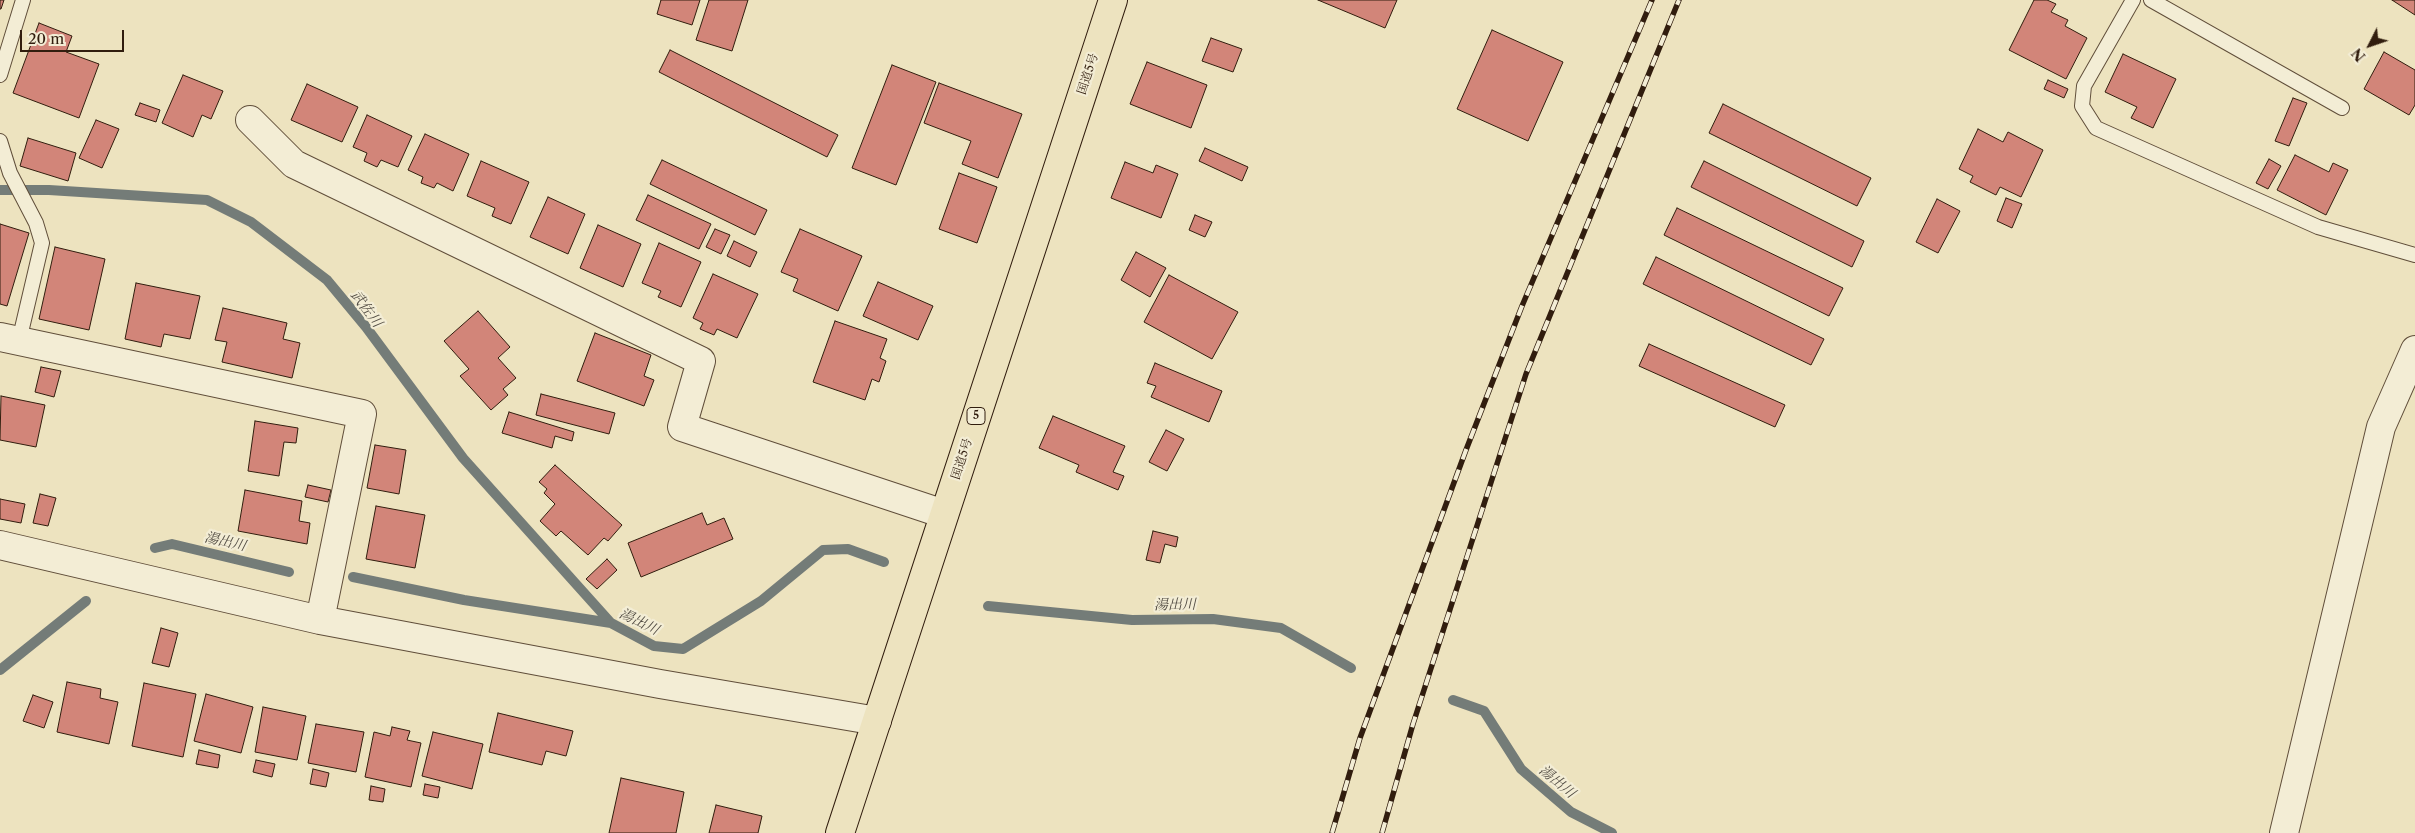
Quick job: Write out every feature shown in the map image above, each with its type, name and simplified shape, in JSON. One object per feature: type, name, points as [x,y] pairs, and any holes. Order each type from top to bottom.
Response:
[{"type":"highway","name":"国道5号","points":[[840,833],[1113,0]]},
{"type":"street","points":[[250,120],[294,164],[701,361],[682,427],[944,514]]},
{"type":"street","points":[[10,339],[362,414],[320,620]]},
{"type":"street","points":[[2284,833],[2381,427],[2415,350]]},
{"type":"street","points":[[0,545],[320,620],[660,684],[876,721]]},
{"type":"lane","points":[[0,75],[23,0]]},
{"type":"lane","points":[[2133,0],[2084,86],[2082,106],[2096,128],[2318,227],[2415,255]]},
{"type":"lane","points":[[2151,0],[2342,108]]},
{"type":"lane","points":[[0,141],[10,173],[36,223],[42,243],[10,339]]},
{"type":"building","points":[[0,0],[4,0],[1,9],[0,9]]},
{"type":"building","points":[[661,0],[700,0],[692,25],[657,14]]},
{"type":"building","points":[[709,0],[748,0],[732,51],[696,40]]},
{"type":"building","points":[[1318,0],[1397,0],[1385,28]]},
{"type":"building","points":[[2034,0],[2047,0],[2056,4],[2051,12],[2068,20],[2065,26],[2087,38],[2066,79],[2009,50]]},
{"type":"building","points":[[2392,0],[2415,0],[2415,15]]},
{"type":"building","points":[[39,23],[72,36],[66,52],[99,64],[79,118],[13,93]]},
{"type":"building","points":[[1492,30],[1563,62],[1528,141],[1457,109]]},
{"type":"building","points":[[1211,38],[1242,49],[1233,72],[1202,61]]},
{"type":"building","points":[[670,50],[838,135],[827,157],[659,72]]},
{"type":"building","points":[[2384,52],[2415,70],[2415,105],[2409,115],[2364,89]]},
{"type":"building","points":[[2123,54],[2176,79],[2153,128],[2131,118],[2137,107],[2105,92]]},
{"type":"building","points":[[1147,62],[1207,85],[1191,128],[1130,104]]},
{"type":"building","points":[[892,65],[936,82],[896,185],[852,168]]},
{"type":"building","points":[[183,75],[223,91],[211,119],[202,115],[193,137],[162,123]]},
{"type":"building","points":[[2048,80],[2068,89],[2064,98],[2044,89]]},
{"type":"building","points":[[939,83],[1022,114],[998,178],[962,164],[971,141],[924,123]]},
{"type":"building","points":[[307,84],[358,107],[342,142],[291,120]]},
{"type":"building","points":[[2293,98],[2307,103],[2289,146],[2275,141]]},
{"type":"building","points":[[140,103],[160,110],[156,122],[135,115]]},
{"type":"building","points":[[1723,104],[1871,178],[1857,206],[1709,133]]},
{"type":"building","points":[[367,115],[412,136],[398,167],[381,160],[377,167],[364,161],[367,153],[353,147]]},
{"type":"building","points":[[96,120],[119,129],[102,168],[79,158]]},
{"type":"building","points":[[1978,129],[2003,142],[2008,132],[2043,150],[2021,197],[2000,187],[1996,195],[1970,182],[1973,176],[1959,169]]},
{"type":"building","points":[[425,134],[469,154],[453,191],[437,183],[434,188],[421,183],[423,177],[408,170]]},
{"type":"building","points":[[28,138],[76,153],[68,181],[20,166]]},
{"type":"building","points":[[1205,148],[1248,167],[1242,181],[1199,161]]},
{"type":"building","points":[[2295,155],[2329,172],[2333,163],[2348,170],[2326,215],[2277,190]]},
{"type":"building","points":[[2269,159],[2281,166],[2268,189],[2256,183]]},
{"type":"building","points":[[662,160],[767,210],[755,235],[650,184]]},
{"type":"building","points":[[481,161],[529,182],[511,224],[492,216],[495,208],[467,196]]},
{"type":"building","points":[[1704,161],[1864,241],[1852,267],[1691,187]]},
{"type":"building","points":[[1125,162],[1153,173],[1156,165],[1178,174],[1161,218],[1111,198]]},
{"type":"building","points":[[959,173],[997,187],[977,243],[939,229]]},
{"type":"building","points":[[648,195],[711,224],[699,249],[636,220]]},
{"type":"building","points":[[548,197],[585,214],[568,254],[530,237]]},
{"type":"building","points":[[2006,198],[2022,204],[2012,228],[1997,221]]},
{"type":"building","points":[[1937,199],[1960,211],[1938,253],[1916,242]]},
{"type":"building","points":[[1677,208],[1843,288],[1829,316],[1664,235]]},
{"type":"building","points":[[1195,215],[1212,222],[1205,237],[1189,230]]},
{"type":"building","points":[[0,224],[29,233],[7,306],[0,304]]},
{"type":"building","points":[[598,225],[641,244],[623,287],[580,268]]},
{"type":"building","points":[[715,229],[730,235],[721,254],[706,247]]},
{"type":"building","points":[[800,229],[862,256],[838,311],[793,291],[798,279],[781,272]]},
{"type":"building","points":[[734,241],[757,252],[750,267],[727,256]]},
{"type":"building","points":[[659,243],[701,262],[681,307],[658,297],[661,291],[642,283]]},
{"type":"building","points":[[55,247],[105,259],[89,330],[39,319]]},
{"type":"building","points":[[1136,252],[1166,268],[1150,297],[1121,280]]},
{"type":"building","points":[[1656,257],[1824,339],[1811,365],[1643,284]]},
{"type":"building","points":[[713,274],[758,294],[737,338],[717,329],[714,335],[700,329],[703,323],[693,318]]},
{"type":"building","points":[[1169,275],[1238,312],[1212,359],[1144,322]]},
{"type":"building","points":[[878,282],[933,306],[918,340],[863,316]]},
{"type":"building","points":[[136,283],[200,296],[190,339],[164,334],[161,347],[125,339]]},
{"type":"building","points":[[223,308],[287,323],[283,339],[300,343],[292,378],[222,362],[227,342],[215,340]]},
{"type":"building","points":[[478,311],[510,347],[498,358],[516,378],[503,389],[508,395],[491,410],[460,376],[469,369],[444,341]]},
{"type":"building","points":[[835,321],[887,339],[880,358],[886,361],[879,382],[872,379],[865,400],[813,382]]},
{"type":"building","points":[[595,333],[651,355],[644,376],[654,380],[644,406],[577,381]]},
{"type":"building","points":[[1649,344],[1785,405],[1775,427],[1639,366]]},
{"type":"building","points":[[1155,363],[1222,391],[1209,422],[1151,397],[1156,386],[1147,383]]},
{"type":"building","points":[[41,367],[61,371],[54,397],[35,392]]},
{"type":"building","points":[[541,394],[615,413],[609,434],[536,415]]},
{"type":"building","points":[[1,396],[45,405],[36,447],[0,440]]},
{"type":"building","points":[[509,412],[574,432],[572,441],[555,436],[552,448],[502,433]]},
{"type":"building","points":[[1053,416],[1125,446],[1113,472],[1124,476],[1118,490],[1076,472],[1079,465],[1039,448]]},
{"type":"building","points":[[255,421],[298,428],[296,443],[284,442],[279,476],[248,471]]},
{"type":"building","points":[[1166,430],[1184,439],[1167,471],[1149,462]]},
{"type":"building","points":[[375,445],[406,450],[399,494],[367,488]]},
{"type":"building","points":[[555,465],[622,525],[608,541],[604,538],[588,555],[561,531],[556,536],[540,521],[555,504],[544,493],[547,489],[539,482]]},
{"type":"building","points":[[308,485],[331,490],[328,502],[305,497]]},
{"type":"building","points":[[245,490],[302,501],[299,521],[310,523],[307,544],[238,531]]},
{"type":"building","points":[[40,494],[56,498],[48,526],[33,523]]},
{"type":"building","points":[[0,499],[25,504],[21,523],[0,519]]},
{"type":"building","points":[[376,506],[425,515],[415,568],[366,559]]},
{"type":"building","points":[[702,513],[707,525],[724,518],[733,539],[641,577],[628,543]]},
{"type":"building","points":[[1153,531],[1178,537],[1176,547],[1165,544],[1160,563],[1146,560]]},
{"type":"building","points":[[607,559],[617,570],[597,589],[586,579]]},
{"type":"building","points":[[161,628],[178,633],[169,667],[152,663]]},
{"type":"building","points":[[67,682],[101,689],[100,698],[118,702],[109,744],[57,732]]},
{"type":"building","points":[[144,683],[196,694],[183,757],[132,746]]},
{"type":"building","points":[[206,694],[253,707],[241,753],[194,741]]},
{"type":"building","points":[[33,695],[53,702],[44,728],[23,721]]},
{"type":"building","points":[[263,707],[306,716],[297,760],[255,752]]},
{"type":"building","points":[[498,713],[573,731],[566,756],[546,751],[542,765],[489,752]]},
{"type":"building","points":[[316,724],[364,732],[356,772],[308,763]]},
{"type":"building","points":[[392,727],[410,731],[407,740],[421,743],[411,787],[365,777],[374,732],[390,736]]},
{"type":"building","points":[[433,732],[483,744],[472,789],[422,776]]},
{"type":"building","points":[[199,750],[220,755],[218,768],[196,764]]},
{"type":"building","points":[[256,760],[275,764],[272,777],[253,772]]},
{"type":"building","points":[[313,769],[329,773],[326,787],[310,784]]},
{"type":"building","points":[[621,778],[684,792],[676,833],[609,833]]},
{"type":"building","points":[[425,784],[440,787],[438,798],[423,795]]},
{"type":"building","points":[[371,786],[385,789],[383,802],[369,800]]},
{"type":"building","points":[[716,805],[762,816],[758,833],[709,833]]},
{"type":"waterway","name":"武佐川","points":[[0,190],[49,190],[207,200],[251,222],[327,280],[366,327],[463,458],[611,623]]},
{"type":"waterway","name":"湯出川","points":[[155,548],[172,544],[289,572]]},
{"type":"waterway","name":"湯出川","points":[[353,577],[464,600],[611,623],[654,646],[683,649],[761,601],[823,550],[848,549],[884,562]]},
{"type":"waterway","name":"湯出川","points":[[0,670],[86,601]]},
{"type":"waterway","name":"湯出川","points":[[988,606],[1132,620],[1213,619],[1281,628],[1351,668]]},
{"type":"waterway","name":"湯出川","points":[[1453,700],[1484,711],[1521,769],[1571,812],[1612,833]]},
{"type":"railway","points":[[1332,833],[1360,738],[1466,450],[1522,306],[1652,0]]},
{"type":"railway","points":[[1382,833],[1413,724],[1526,374],[1679,0]]}]
